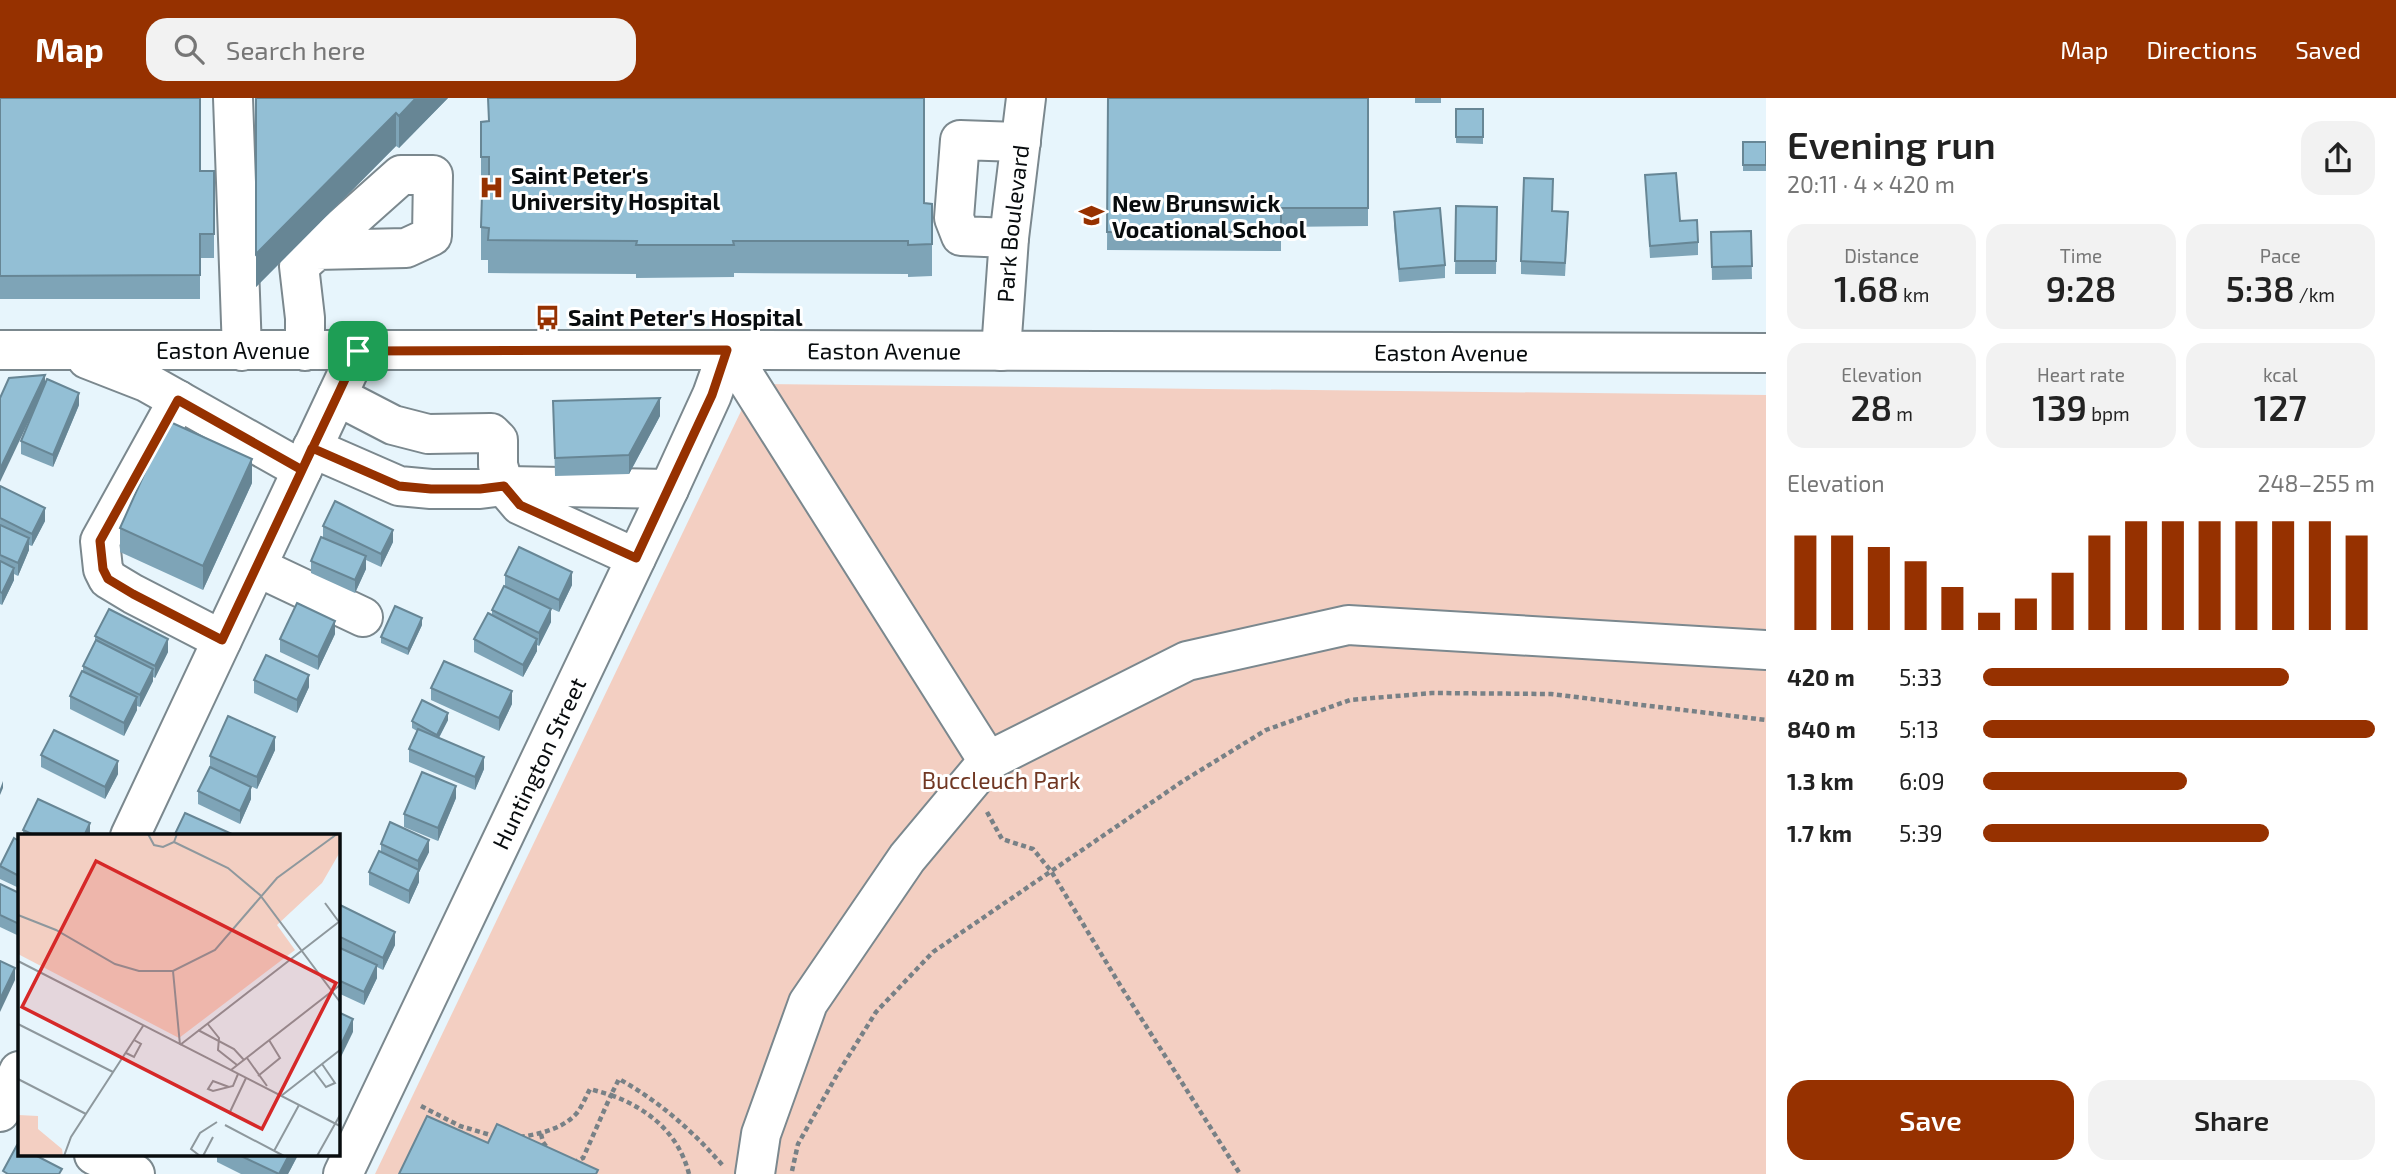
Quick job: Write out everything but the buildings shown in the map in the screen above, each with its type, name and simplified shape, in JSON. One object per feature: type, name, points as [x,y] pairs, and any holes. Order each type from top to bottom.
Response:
[{"type":"street","points":[[233,98],[242,351]]},
{"type":"street","name":"Park Boulevard","points":[[1001,351],[1009,238],[1026,98]]},
{"type":"street","points":[[1009,238],[961,236],[954,218],[960,139],[1021,142]]},
{"type":"street","points":[[305,351],[304,253],[360,231]]},
{"type":"street","points":[[727,350],[988,761]]},
{"type":"street","name":"Huntington Street","points":[[343,1174],[712,395],[727,350]]},
{"type":"street","name":"Easton Avenue","points":[[0,351],[1766,353]]},
{"type":"street","points":[[65,351],[146,382],[178,400],[307,459],[399,486],[443,489],[504,486],[668,489]]},
{"type":"street","points":[[131,834],[358,351]]},
{"type":"street","points":[[337,396],[393,425],[428,434],[491,433],[498,440],[498,465],[504,486],[520,505],[636,558]]},
{"type":"street","points":[[178,400],[100,541],[103,569],[108,579],[133,594],[222,640]]},
{"type":"street","points":[[257,567],[363,617]]},
{"type":"street","points":[[755,1174],[761,1134],[808,1003],[907,858],[988,761],[1187,661],[1348,625],[1766,650]]},
{"type":"street","points":[[18,1073],[0,1111],[18,1119]]},
{"type":"street","points":[[96,1156],[135,1174]]},
{"type":"path","points":[[791,1174],[798,1144],[876,1012],[933,952],[1183,781],[1266,730],[1350,700],[1432,693],[1551,694],[1766,720]]},
{"type":"path","points":[[960,795],[985,808],[1002,839],[1033,849],[1051,871],[1240,1174]]},
{"type":"path","points":[[567,1164],[583,1158],[619,1079],[668,1111],[730,1174]]},
{"type":"path","points":[[513,1138],[541,1134],[556,1128],[577,1113],[590,1089],[632,1103],[668,1130],[686,1161],[689,1174]]},
{"type":"path","points":[[421,1106],[460,1126],[487,1136],[500,1137]]},
{"type":"path","points":[[541,1134],[550,1151]]},
{"type":"green space","name":"Buccleuch Park","points":[[754,384],[1766,395],[1766,1174],[375,1174]]},
{"type":"place","name":"Saint Peter's University Hospital","points":[[491,188]]},
{"type":"place","name":"New Brunswick Vocational School","points":[[1092,216]]},
{"type":"place","name":"Saint Peter's Hospital","points":[[548,317]]},
{"type":"route","points":[[358,351],[344,382],[312,448],[302,470],[222,640],[108,579],[103,569],[100,541],[178,400],[302,470],[312,448],[399,486],[431,489],[504,486],[520,505],[540,516],[636,558],[712,395],[727,350],[358,351]]}]
